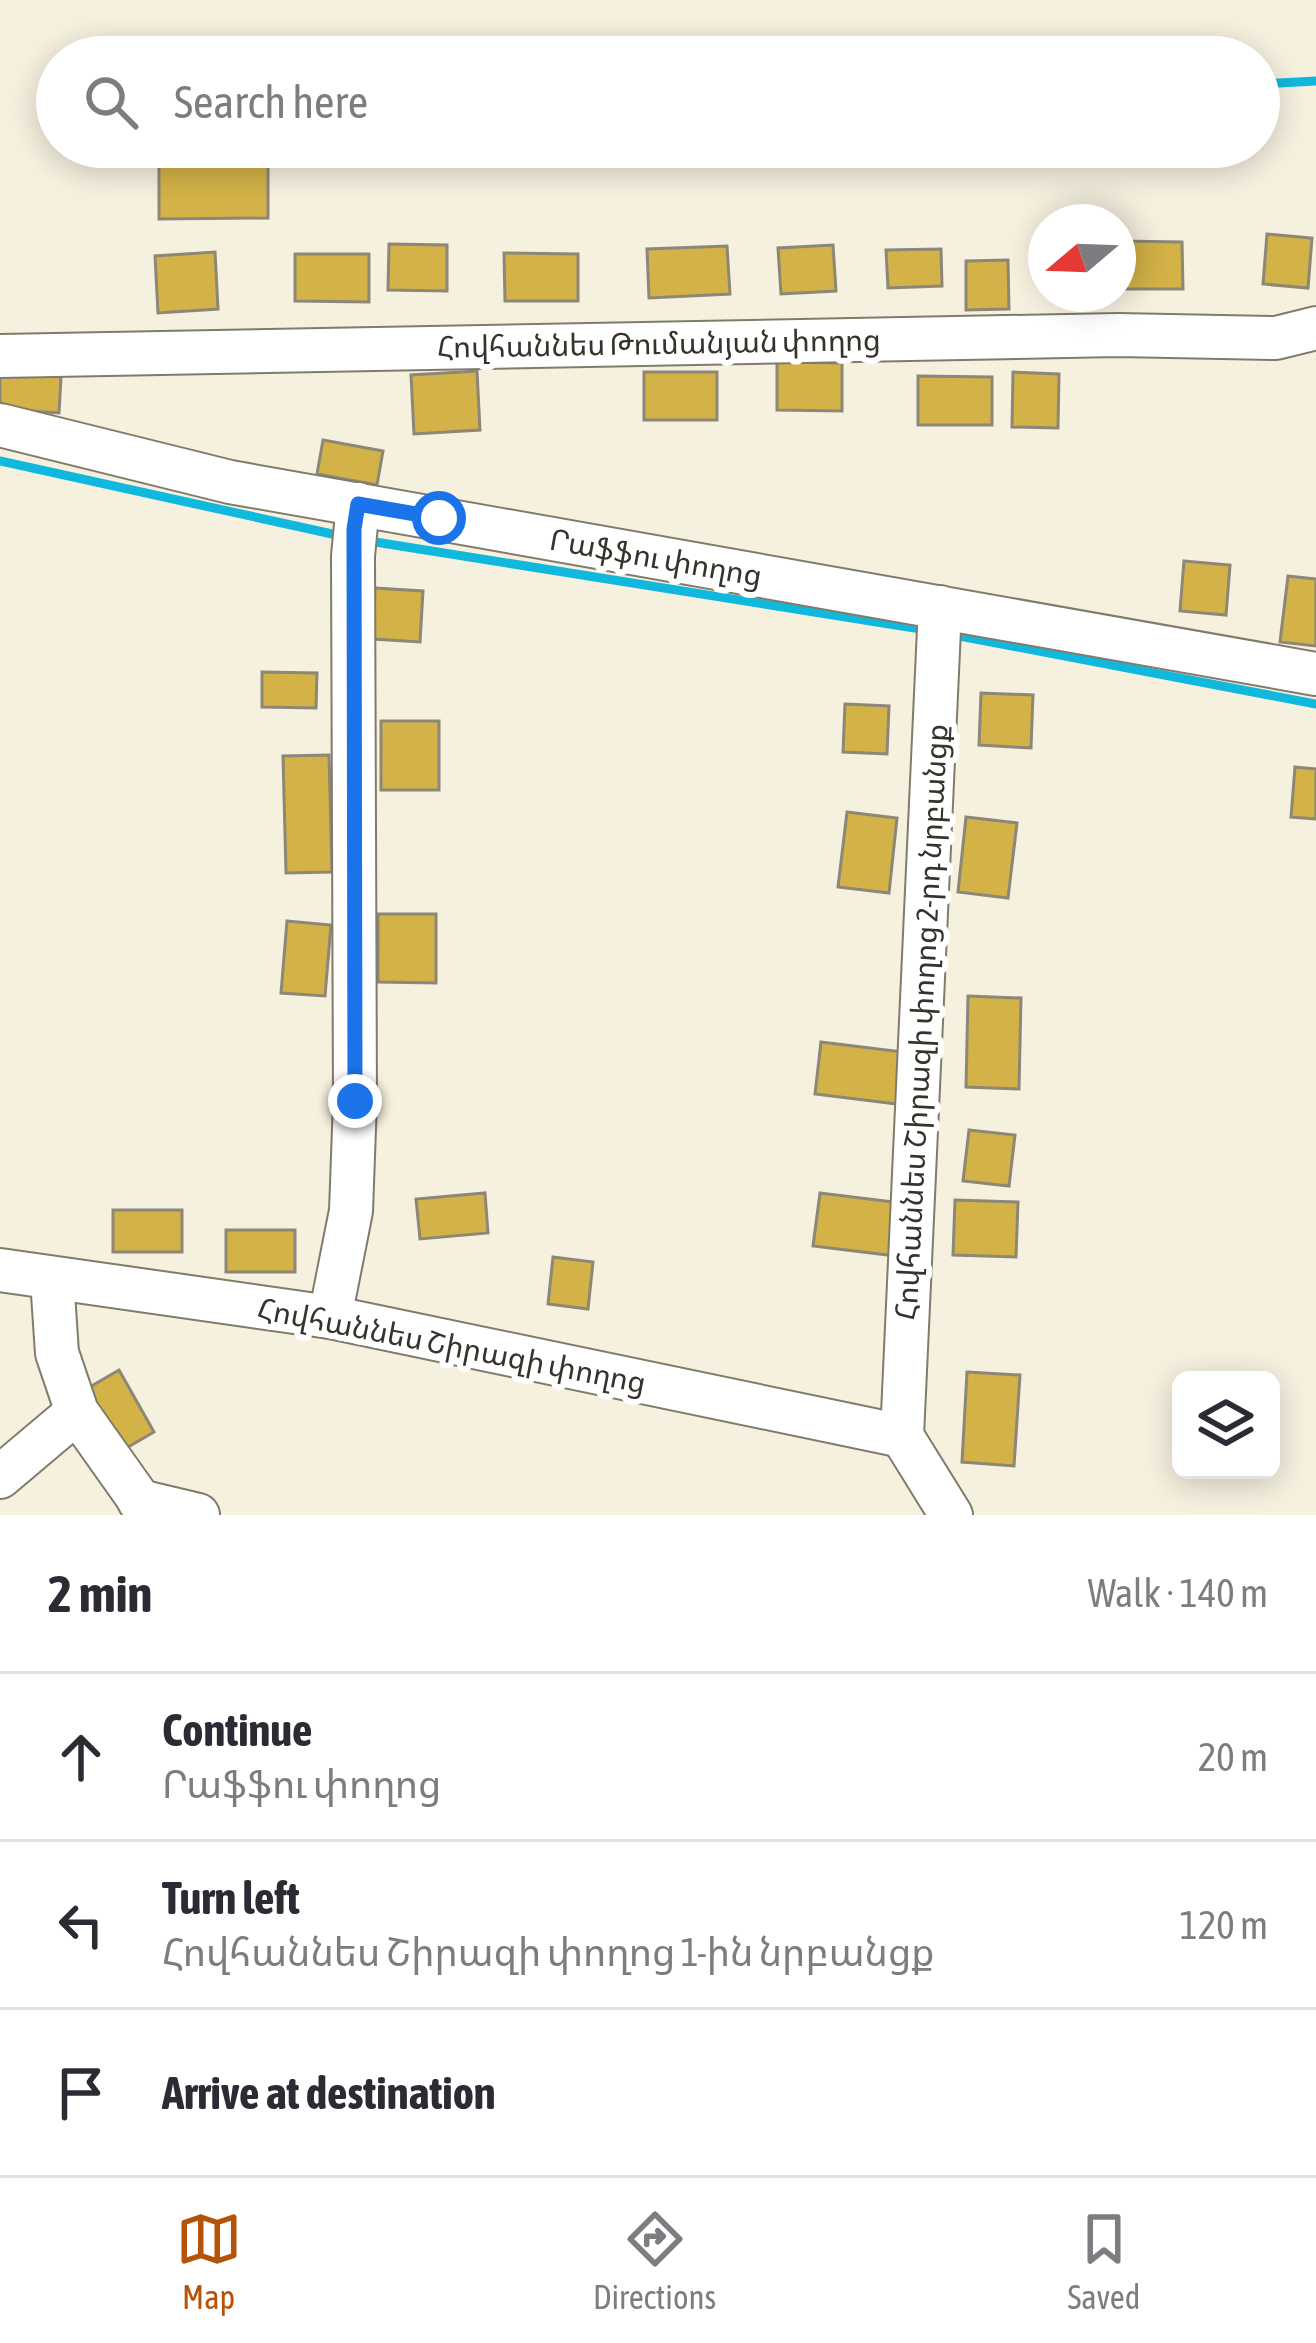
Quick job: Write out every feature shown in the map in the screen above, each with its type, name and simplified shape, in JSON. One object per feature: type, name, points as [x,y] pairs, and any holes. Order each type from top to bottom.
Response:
[{"type":"street","name":"Հովհաննես Թումանյան փողոց","points":[[0,356],[1094,335],[1276,338],[1316,328]]},
{"type":"street","name":"Րաֆֆու փողոց","points":[[0,424],[230,482],[940,624],[1316,674]]},
{"type":"street","points":[[330,1317],[351,1210],[354,1145],[353,556],[358,504]]},
{"type":"street","name":"Հովհաննես Շիրազի փողոց 2-րդ նրբանցք","points":[[902,1436],[940,624]]},
{"type":"street","name":"Հովհաննես Շիրազի փողոց","points":[[0,1270],[330,1317],[902,1436]]},
{"type":"street","points":[[52,1279],[57,1353],[77,1412],[145,1508],[198,1515]]},
{"type":"street","points":[[0,1477],[77,1412]]},
{"type":"street","points":[[902,1436],[951,1515]]},
{"type":"building","points":[[159,168],[268,168],[268,218],[159,219]]},
{"type":"building","points":[[1267,234],[1312,238],[1308,288],[1263,284]]},
{"type":"building","points":[[1136,241],[1182,242],[1183,289],[1136,289]]},
{"type":"building","points":[[389,244],[447,245],[447,291],[388,290]]},
{"type":"building","points":[[833,245],[836,291],[781,294],[778,248]]},
{"type":"building","points":[[727,246],[730,294],[649,298],[647,249]]},
{"type":"building","points":[[941,249],[942,286],[888,288],[886,250]]},
{"type":"building","points":[[215,252],[218,309],[158,313],[155,256]]},
{"type":"building","points":[[504,253],[578,254],[578,301],[505,301]]},
{"type":"building","points":[[295,254],[369,254],[369,302],[295,301]]},
{"type":"building","points":[[1008,260],[1009,309],[966,310],[966,261]]},
{"type":"building","points":[[777,362],[842,363],[842,411],[777,410]]},
{"type":"building","points":[[477,371],[480,430],[414,434],[411,375]]},
{"type":"building","points":[[644,372],[717,372],[717,420],[644,420]]},
{"type":"building","points":[[1013,372],[1059,374],[1058,428],[1012,427]]},
{"type":"building","points":[[0,373],[61,377],[59,413],[0,409]]},
{"type":"building","points":[[918,376],[992,377],[992,425],[918,425]]},
{"type":"building","points":[[323,440],[383,451],[377,485],[317,474]]},
{"type":"building","points":[[1184,561],[1230,565],[1226,615],[1180,611]]},
{"type":"building","points":[[1288,576],[1316,579],[1316,646],[1280,642]]},
{"type":"building","points":[[375,588],[423,591],[420,642],[373,639]]},
{"type":"building","points":[[262,672],[317,673],[316,708],[262,707]]},
{"type":"building","points":[[981,693],[1033,695],[1031,748],[979,745]]},
{"type":"building","points":[[845,704],[889,706],[887,754],[843,752]]},
{"type":"building","points":[[381,721],[439,721],[439,790],[381,790]]},
{"type":"building","points":[[329,755],[332,872],[286,873],[283,756]]},
{"type":"building","points":[[1295,767],[1316,769],[1316,819],[1291,817]]},
{"type":"building","points":[[847,812],[897,818],[889,893],[838,887]]},
{"type":"building","points":[[966,817],[1017,823],[1008,898],[958,892]]},
{"type":"building","points":[[378,914],[436,914],[436,983],[378,982]]},
{"type":"building","points":[[287,921],[331,925],[325,996],[281,993]]},
{"type":"building","points":[[968,996],[1021,998],[1019,1089],[966,1087]]},
{"type":"building","points":[[821,1042],[911,1053],[905,1105],[815,1094]]},
{"type":"building","points":[[969,1130],[1015,1135],[1009,1186],[963,1181]]},
{"type":"building","points":[[485,1193],[488,1233],[420,1239],[416,1199]]},
{"type":"building","points":[[820,1193],[910,1204],[904,1257],[813,1246]]},
{"type":"building","points":[[955,1200],[1018,1202],[1016,1257],[953,1255]]},
{"type":"building","points":[[113,1210],[182,1210],[182,1252],[113,1252]]},
{"type":"building","points":[[226,1230],[295,1230],[295,1272],[226,1272]]},
{"type":"building","points":[[553,1257],[593,1262],[588,1309],[548,1304]]},
{"type":"building","points":[[119,1370],[154,1432],[123,1450],[88,1388]]},
{"type":"building","points":[[967,1372],[1020,1375],[1014,1466],[962,1462]]},
{"type":"waterway","points":[[1280,83],[1316,81]]},
{"type":"waterway","points":[[0,461],[346,537]]},
{"type":"waterway","points":[[369,541],[927,630]]},
{"type":"waterway","points":[[949,634],[1316,704]]},
{"type":"route","points":[[355,1101],[354,529],[358,504],[439,518]]}]
